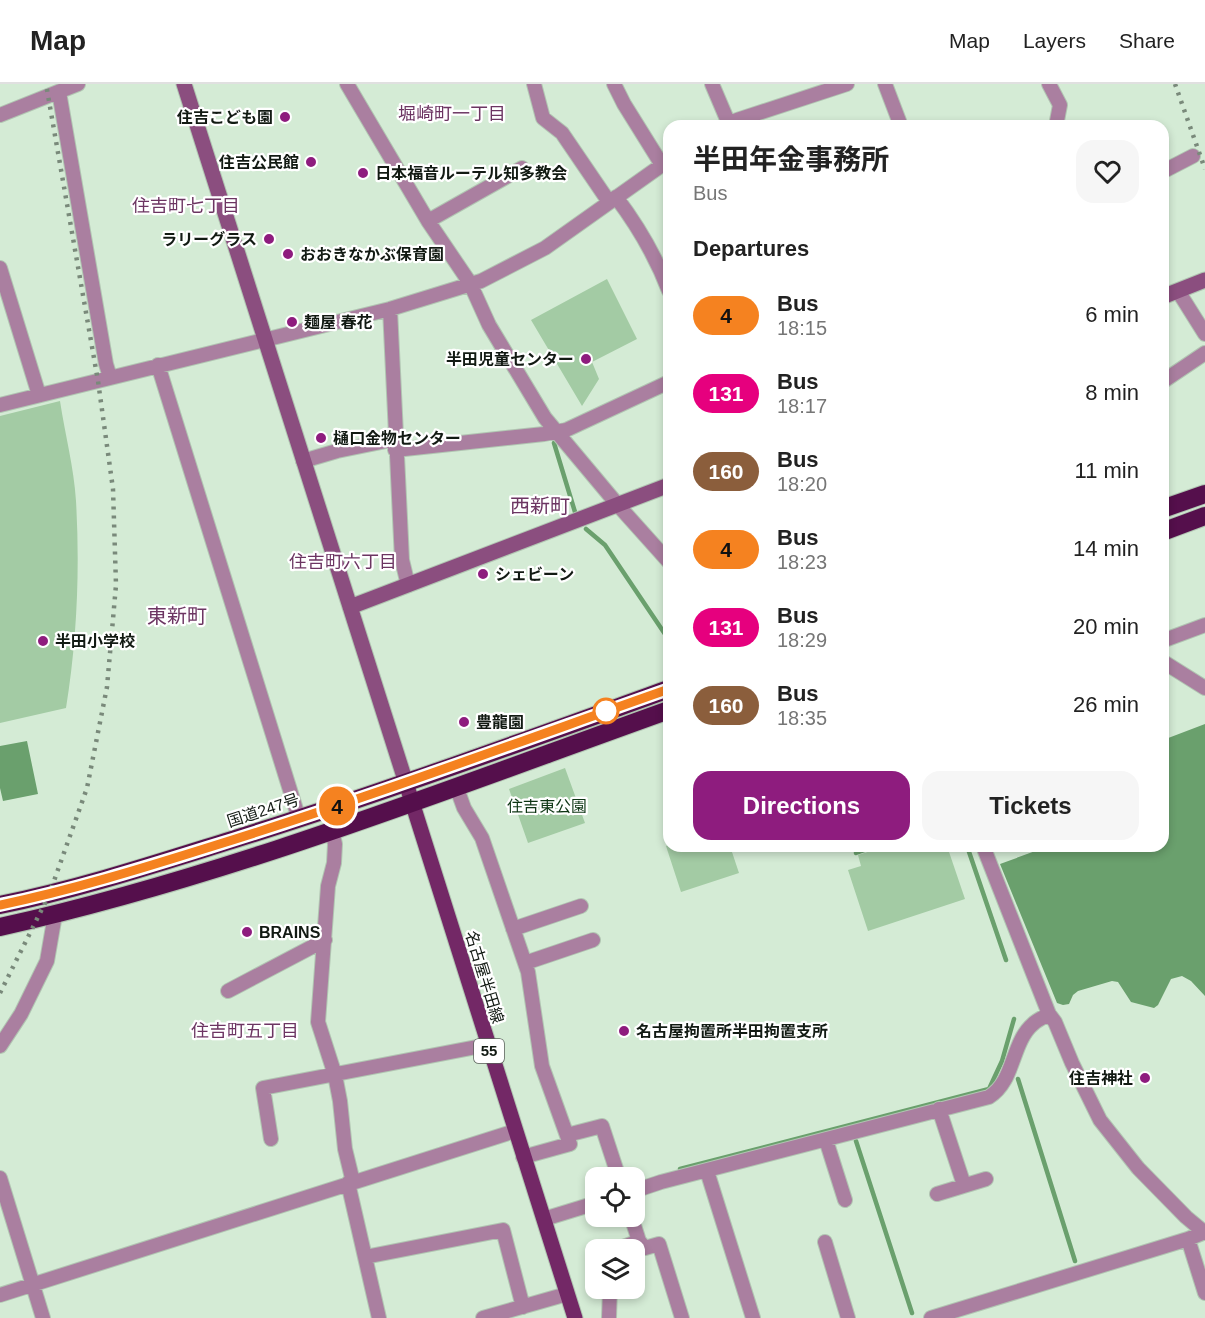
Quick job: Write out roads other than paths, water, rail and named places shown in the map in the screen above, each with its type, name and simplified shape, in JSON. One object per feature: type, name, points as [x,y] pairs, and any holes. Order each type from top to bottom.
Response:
[{"type":"highway","points":[[1169,507],[1205,494]]},
{"type":"highway","points":[[1169,529],[1205,516]]},
{"type":"highway","name":"国道247号","points":[[0,905],[98,882],[299,819],[663,691]]},
{"type":"highway","points":[[0,927],[55,915],[172,882],[332,831],[663,712]]},
{"type":"main road","points":[[184,84],[405,783]]},
{"type":"main road","points":[[1169,294],[1205,280]]},
{"type":"main road","points":[[350,607],[663,487]]},
{"type":"main road","name":"名古屋半田線","points":[[405,783],[575,1318]]},
{"type":"street","points":[[0,115],[78,84]]},
{"type":"street","points":[[347,84],[428,220],[470,283],[489,325],[545,418],[663,555]]},
{"type":"street","points":[[534,84],[543,118],[562,133],[612,199],[632,219],[649,247],[663,278]]},
{"type":"street","points":[[614,84],[624,104],[663,159]]},
{"type":"street","points":[[712,84],[725,120]]},
{"type":"street","points":[[742,120],[847,84]]},
{"type":"street","points":[[885,84],[899,120]]},
{"type":"street","points":[[1049,84],[1060,105],[1057,120]]},
{"type":"street","points":[[59,92],[106,364],[111,376]]},
{"type":"street","points":[[1169,168],[1193,156]]},
{"type":"street","points":[[0,405],[390,309],[482,281],[544,248],[663,163]]},
{"type":"street","points":[[428,220],[522,168]]},
{"type":"street","points":[[0,268],[39,395]]},
{"type":"street","points":[[1178,291],[1205,334]]},
{"type":"street","points":[[390,309],[402,560],[408,585]]},
{"type":"street","points":[[1169,377],[1205,353]]},
{"type":"street","points":[[158,365],[299,819]]},
{"type":"street","points":[[303,461],[337,451],[566,430],[663,385]]},
{"type":"street","points":[[1169,638],[1205,625]]},
{"type":"street","points":[[1169,665],[1205,688]]},
{"type":"street","points":[[456,786],[460,799],[482,838],[528,972],[542,1066],[570,1144],[523,1157]]},
{"type":"street","points":[[332,831],[335,844],[334,863],[328,886],[318,1022],[335,1075],[350,1183],[379,1318]]},
{"type":"street","points":[[931,1318],[1205,1232],[1186,1217],[1138,1168],[1109,1133],[1088,1097],[1055,1022],[1049,1014],[985,852]]},
{"type":"street","points":[[513,929],[581,906]]},
{"type":"street","points":[[0,1046],[21,1014],[47,961],[55,915]]},
{"type":"street","points":[[228,991],[325,940]]},
{"type":"street","points":[[525,963],[592,940]]},
{"type":"street","points":[[645,1187],[989,1097],[995,1094],[1008,1073],[1024,1034],[1033,1024],[1049,1014]]},
{"type":"street","points":[[271,1139],[263,1088],[487,1045]]},
{"type":"street","points":[[939,1109],[964,1185]]},
{"type":"street","points":[[567,1136],[602,1126],[615,1167]]},
{"type":"street","points":[[0,1295],[514,1131]]},
{"type":"street","points":[[826,1140],[845,1200]]},
{"type":"street","points":[[707,1171],[753,1318]]},
{"type":"street","points":[[0,1178],[43,1318]]},
{"type":"street","points":[[937,1194],[986,1179]]},
{"type":"street","points":[[544,1220],[585,1207]]},
{"type":"street","points":[[365,1257],[502,1230],[523,1307]]},
{"type":"street","points":[[1188,1239],[1205,1293]]},
{"type":"street","points":[[825,1242],[848,1318]]},
{"type":"street","points":[[645,1248],[659,1244],[682,1318]]},
{"type":"street","points":[[483,1318],[567,1294]]},
{"type":"street","points":[[609,1318],[610,1299]]},
{"type":"waterway","points":[[554,443],[575,512]]},
{"type":"waterway","points":[[586,529],[605,545],[663,631]]},
{"type":"waterway","points":[[969,852],[1006,960]]},
{"type":"waterway","points":[[680,1169],[989,1089],[1002,1061],[1014,1019]]},
{"type":"waterway","points":[[1018,1079],[1075,1261]]},
{"type":"waterway","points":[[856,1141],[912,1313]]},
{"type":"railway","points":[[0,993],[49,895],[87,788],[107,687],[116,585],[113,489],[98,381],[46,84]]},
{"type":"railway","points":[[1175,84],[1205,169]]},
{"type":"place","name":"住吉こども園","points":[[285,117]]},
{"type":"place","name":"住吉公民館","points":[[311,162]]},
{"type":"place","name":"日本福音ルーテル知多教会","points":[[363,173]]},
{"type":"place","name":"ラリーグラス","points":[[269,239]]},
{"type":"place","name":"おおきなかぶ保育園","points":[[288,254]]},
{"type":"place","name":"麺屋 春花","points":[[292,322]]},
{"type":"place","name":"半田児童センター","points":[[586,359]]},
{"type":"place","name":"樋口金物センター","points":[[321,438]]},
{"type":"place","name":"シェビーン","points":[[483,574]]},
{"type":"place","name":"半田小学校","points":[[43,641]]},
{"type":"place","name":"豊龍園","points":[[464,722]]},
{"type":"place","name":"BRAINS","points":[[247,932]]},
{"type":"place","name":"名古屋拘置所半田拘置支所","points":[[624,1031]]},
{"type":"place","name":"住吉神社","points":[[1145,1078]]},
{"type":"district","name":"堀崎町一丁目","points":[[452,114]]},
{"type":"district","name":"住吉町七丁目","points":[[186,206]]},
{"type":"district","name":"西新町","points":[[540,506]]},
{"type":"district","name":"住吉町六丁目","points":[[343,562]]},
{"type":"district","name":"東新町","points":[[177,616]]},
{"type":"district","name":"住吉町五丁目","points":[[245,1031]]},
{"type":"park label","name":"住吉東公園","points":[[547,806]]}]
